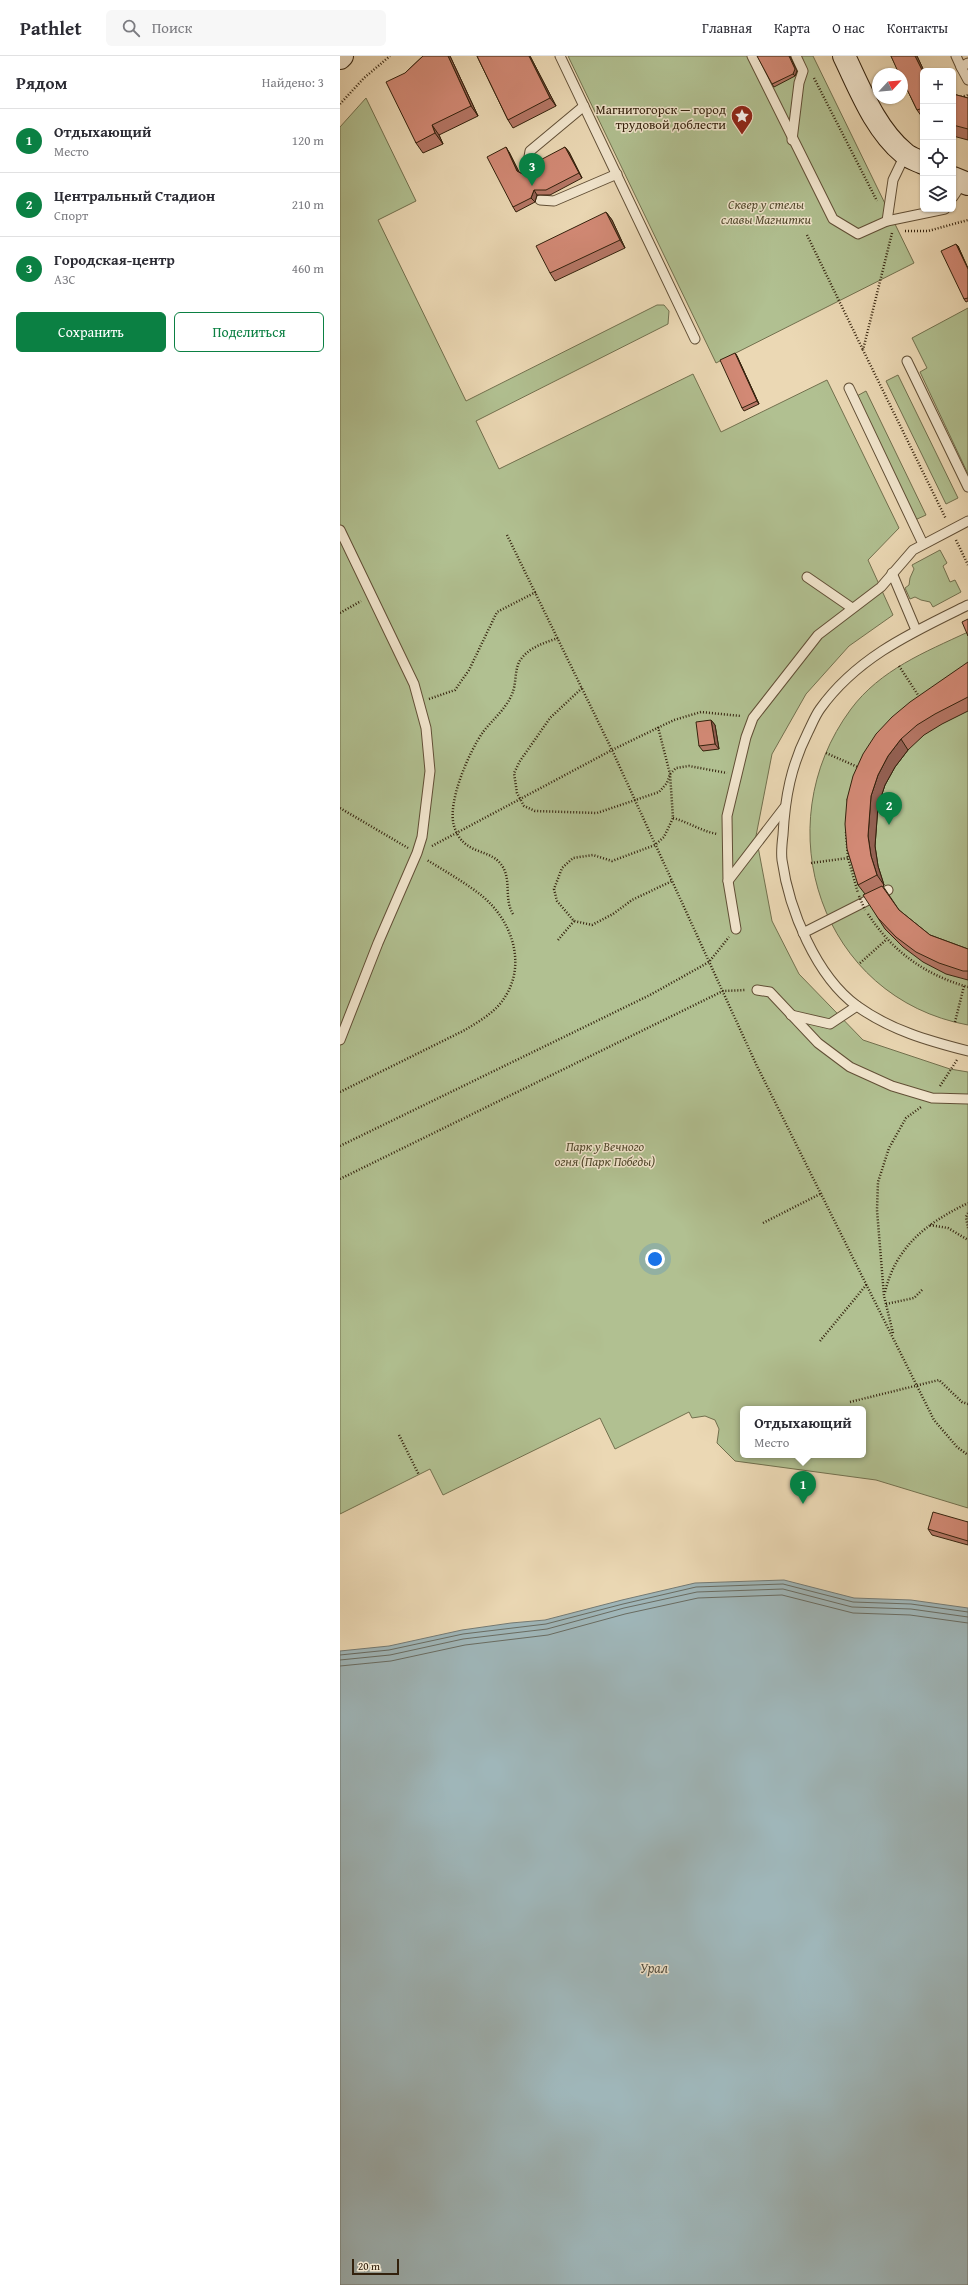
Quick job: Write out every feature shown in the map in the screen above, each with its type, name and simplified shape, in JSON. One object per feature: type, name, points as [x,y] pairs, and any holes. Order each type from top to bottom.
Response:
[{"type":"main road","points":[[844,56],[868,105],[887,136],[914,159]]},
{"type":"lane","points":[[560,56],[695,339]]},
{"type":"lane","points":[[752,56],[792,140],[833,218],[858,234],[887,221],[930,212]]},
{"type":"lane","points":[[792,140],[799,83],[803,71],[796,56]]},
{"type":"lane","points":[[956,56],[965,65],[968,80]]},
{"type":"lane","points":[[526,174],[530,151],[584,106]]},
{"type":"lane","points":[[887,221],[893,180],[914,159]]},
{"type":"lane","points":[[540,200],[554,201],[617,174]]},
{"type":"lane","points":[[907,361],[968,488]]},
{"type":"lane","points":[[849,388],[923,544]]},
{"type":"lane","points":[[736,929],[728,881],[727,816],[746,737],[753,718],[818,635],[881,587],[912,550],[951,528],[968,521]]},
{"type":"lane","points":[[340,530],[401,654],[419,702],[426,728],[430,771],[422,837],[417,853],[378,943],[340,1040]]},
{"type":"lane","points":[[892,573],[916,630]]},
{"type":"lane","points":[[807,577],[852,608]]},
{"type":"lane","points":[[966,1050],[933,1042],[894,1027],[857,1006],[829,978],[803,933],[790,898],[782,859],[784,808],[795,758],[819,710],[854,670],[884,648],[916,630],[968,605]]},
{"type":"lane","points":[[728,881],[784,808]]},
{"type":"lane","points":[[803,933],[888,890]]},
{"type":"lane","points":[[757,990],[770,992],[818,1043],[850,1067],[892,1086],[932,1098],[968,1099]]},
{"type":"lane","points":[[791,1015],[830,1024],[857,1006]]},
{"type":"path","points":[[340,104],[364,78],[390,56]]},
{"type":"path","points":[[813,76],[887,221]]},
{"type":"path","points":[[960,98],[968,95]]},
{"type":"path","points":[[863,350],[892,231],[928,231],[968,220]]},
{"type":"path","points":[[807,235],[968,565]]},
{"type":"path","points":[[507,535],[612,750],[756,1064],[822,1192],[934,1420],[968,1455]]},
{"type":"path","points":[[419,702],[455,690],[469,670],[497,612],[536,592]]},
{"type":"path","points":[[340,613],[372,594]]},
{"type":"path","points":[[513,914],[508,903],[506,875],[499,862],[472,849],[457,832],[453,814],[457,788],[475,744],[506,706],[513,693],[520,659],[540,644],[558,638]]},
{"type":"path","points":[[899,666],[920,698]]},
{"type":"path","points":[[582,688],[550,718],[520,761],[514,773],[520,799],[524,806],[535,811],[597,813],[610,810],[659,792],[667,783],[670,774],[676,768],[689,766],[737,774]]},
{"type":"path","points":[[916,700],[924,694]]},
{"type":"path","points":[[417,853],[612,750],[674,720],[701,712],[753,718]]},
{"type":"path","points":[[658,728],[670,774],[673,818],[664,837],[655,845],[612,861],[593,855],[573,858],[562,868],[554,889],[557,901],[574,921],[592,925],[613,914],[632,900],[672,881]]},
{"type":"path","points":[[826,753],[860,770],[863,764]]},
{"type":"path","points":[[340,808],[417,853],[482,895],[506,922],[514,949],[516,964],[512,983],[503,1000],[484,1018],[465,1030],[340,1092]]},
{"type":"path","points":[[673,818],[689,822],[707,832],[727,837]]},
{"type":"path","points":[[847,827],[848,858],[862,903],[887,939],[898,951],[920,967],[943,979],[966,986],[955,1022]]},
{"type":"path","points":[[811,863],[848,858]]},
{"type":"path","points":[[558,940],[574,921]]},
{"type":"path","points":[[340,1146],[650,995],[709,962],[736,929]]},
{"type":"path","points":[[860,964],[887,939]]},
{"type":"path","points":[[340,1179],[723,991],[757,990]]},
{"type":"path","points":[[894,1337],[884,1296],[877,1210],[878,1182],[889,1148],[906,1118],[932,1098],[966,1050]]},
{"type":"path","points":[[763,1223],[822,1192]]},
{"type":"path","points":[[884,1296],[890,1273],[901,1252],[929,1225],[968,1203]]},
{"type":"path","points":[[968,1213],[966,1217],[968,1228]]},
{"type":"path","points":[[929,1225],[948,1228],[968,1240]]},
{"type":"path","points":[[820,1341],[867,1284]]},
{"type":"path","points":[[886,1304],[914,1298],[923,1289]]},
{"type":"path","points":[[850,1402],[939,1380],[962,1402],[968,1404]]},
{"type":"path","points":[[399,1435],[419,1475]]},
{"type":"green space","name":"Сквер у стелы славы Магнитки","points":[[568,56],[813,56],[914,263],[716,363]]},
{"type":"green space","name":"Парк у Вечного огня (Парк Победы)","points":[[366,98],[416,201],[378,220],[466,401],[657,305],[664,305],[669,311],[668,324],[476,421],[499,469],[693,374],[721,432],[827,380],[899,528],[868,560],[893,615],[849,646],[806,694],[772,754],[756,836],[772,921],[799,974],[863,1040],[950,1069],[968,1072],[968,1508],[876,1480],[735,1461],[717,1443],[719,1429],[715,1420],[705,1416],[692,1418],[689,1412],[615,1449],[600,1418],[443,1495],[430,1469],[340,1514],[340,127]]},
{"type":"green space","points":[[968,308],[968,474],[920,372],[927,368],[912,338]]},
{"type":"green space","points":[[898,375],[958,498],[946,504],[886,381]]},
{"type":"green space","points":[[866,391],[926,515],[915,520],[855,397]]},
{"type":"green space","points":[[940,550],[947,563],[943,566],[950,582],[955,580],[961,592],[933,607],[930,602],[915,597],[910,599],[905,588],[909,585],[914,569],[912,565]]},
{"type":"green space","points":[[968,632],[968,1025],[917,1008],[875,981],[843,944],[822,901],[811,853],[812,804],[825,755],[851,709],[875,683],[904,663]]},
{"type":"water","name":"Урал","points":[[784,1580],[854,1598],[911,1600],[968,1608],[968,2285],[340,2285],[340,1651],[389,1646],[462,1630],[545,1620],[695,1583]]},
{"type":"building","points":[[423,56],[448,56],[471,106],[432,125],[435,133],[416,143],[386,82],[405,73]]},
{"type":"building","points":[[477,56],[529,56],[550,98],[508,120]]},
{"type":"building","points":[[757,56],[789,56],[795,69],[793,74],[772,84]]},
{"type":"building","points":[[891,56],[915,56],[921,68],[920,109],[917,110],[908,91],[908,68],[896,68]]},
{"type":"building","points":[[956,95],[968,98],[968,129],[956,126]]},
{"type":"building","points":[[506,147],[517,171],[524,175],[527,173],[529,166],[565,147],[579,173],[546,190],[534,190],[531,198],[513,207],[487,157]]},
{"type":"building","points":[[606,212],[620,240],[550,273],[536,246]]},
{"type":"building","points":[[956,244],[968,269],[968,298],[964,299],[941,251]]},
{"type":"building","points":[[735,353],[757,401],[742,408],[720,360]]},
{"type":"building","points":[[968,619],[968,636],[962,622]]},
{"type":"building","points":[[968,662],[968,697],[917,725],[901,739],[888,756],[878,775],[871,796],[868,836],[871,856],[877,875],[858,885],[847,849],[845,824],[847,799],[853,776],[863,754],[876,734],[892,717],[910,702]]},
{"type":"building","points":[[711,720],[715,744],[699,746],[696,722]]},
{"type":"building","points":[[882,886],[899,910],[930,935],[968,949],[968,971],[963,971],[939,963],[916,952],[896,937],[878,918],[863,895]]},
{"type":"building","points":[[933,1512],[968,1522],[968,1541],[928,1529]]},
{"type":"place","name":"Магнитогорск — город трудовой доблести","points":[[742,136]]},
{"type":"place","name":"Городская-центр","points":[[532,186]]},
{"type":"place","name":"Центральный Стадион","points":[[889,825]]},
{"type":"place","name":"Отдыхающий","points":[[803,1504]]}]
